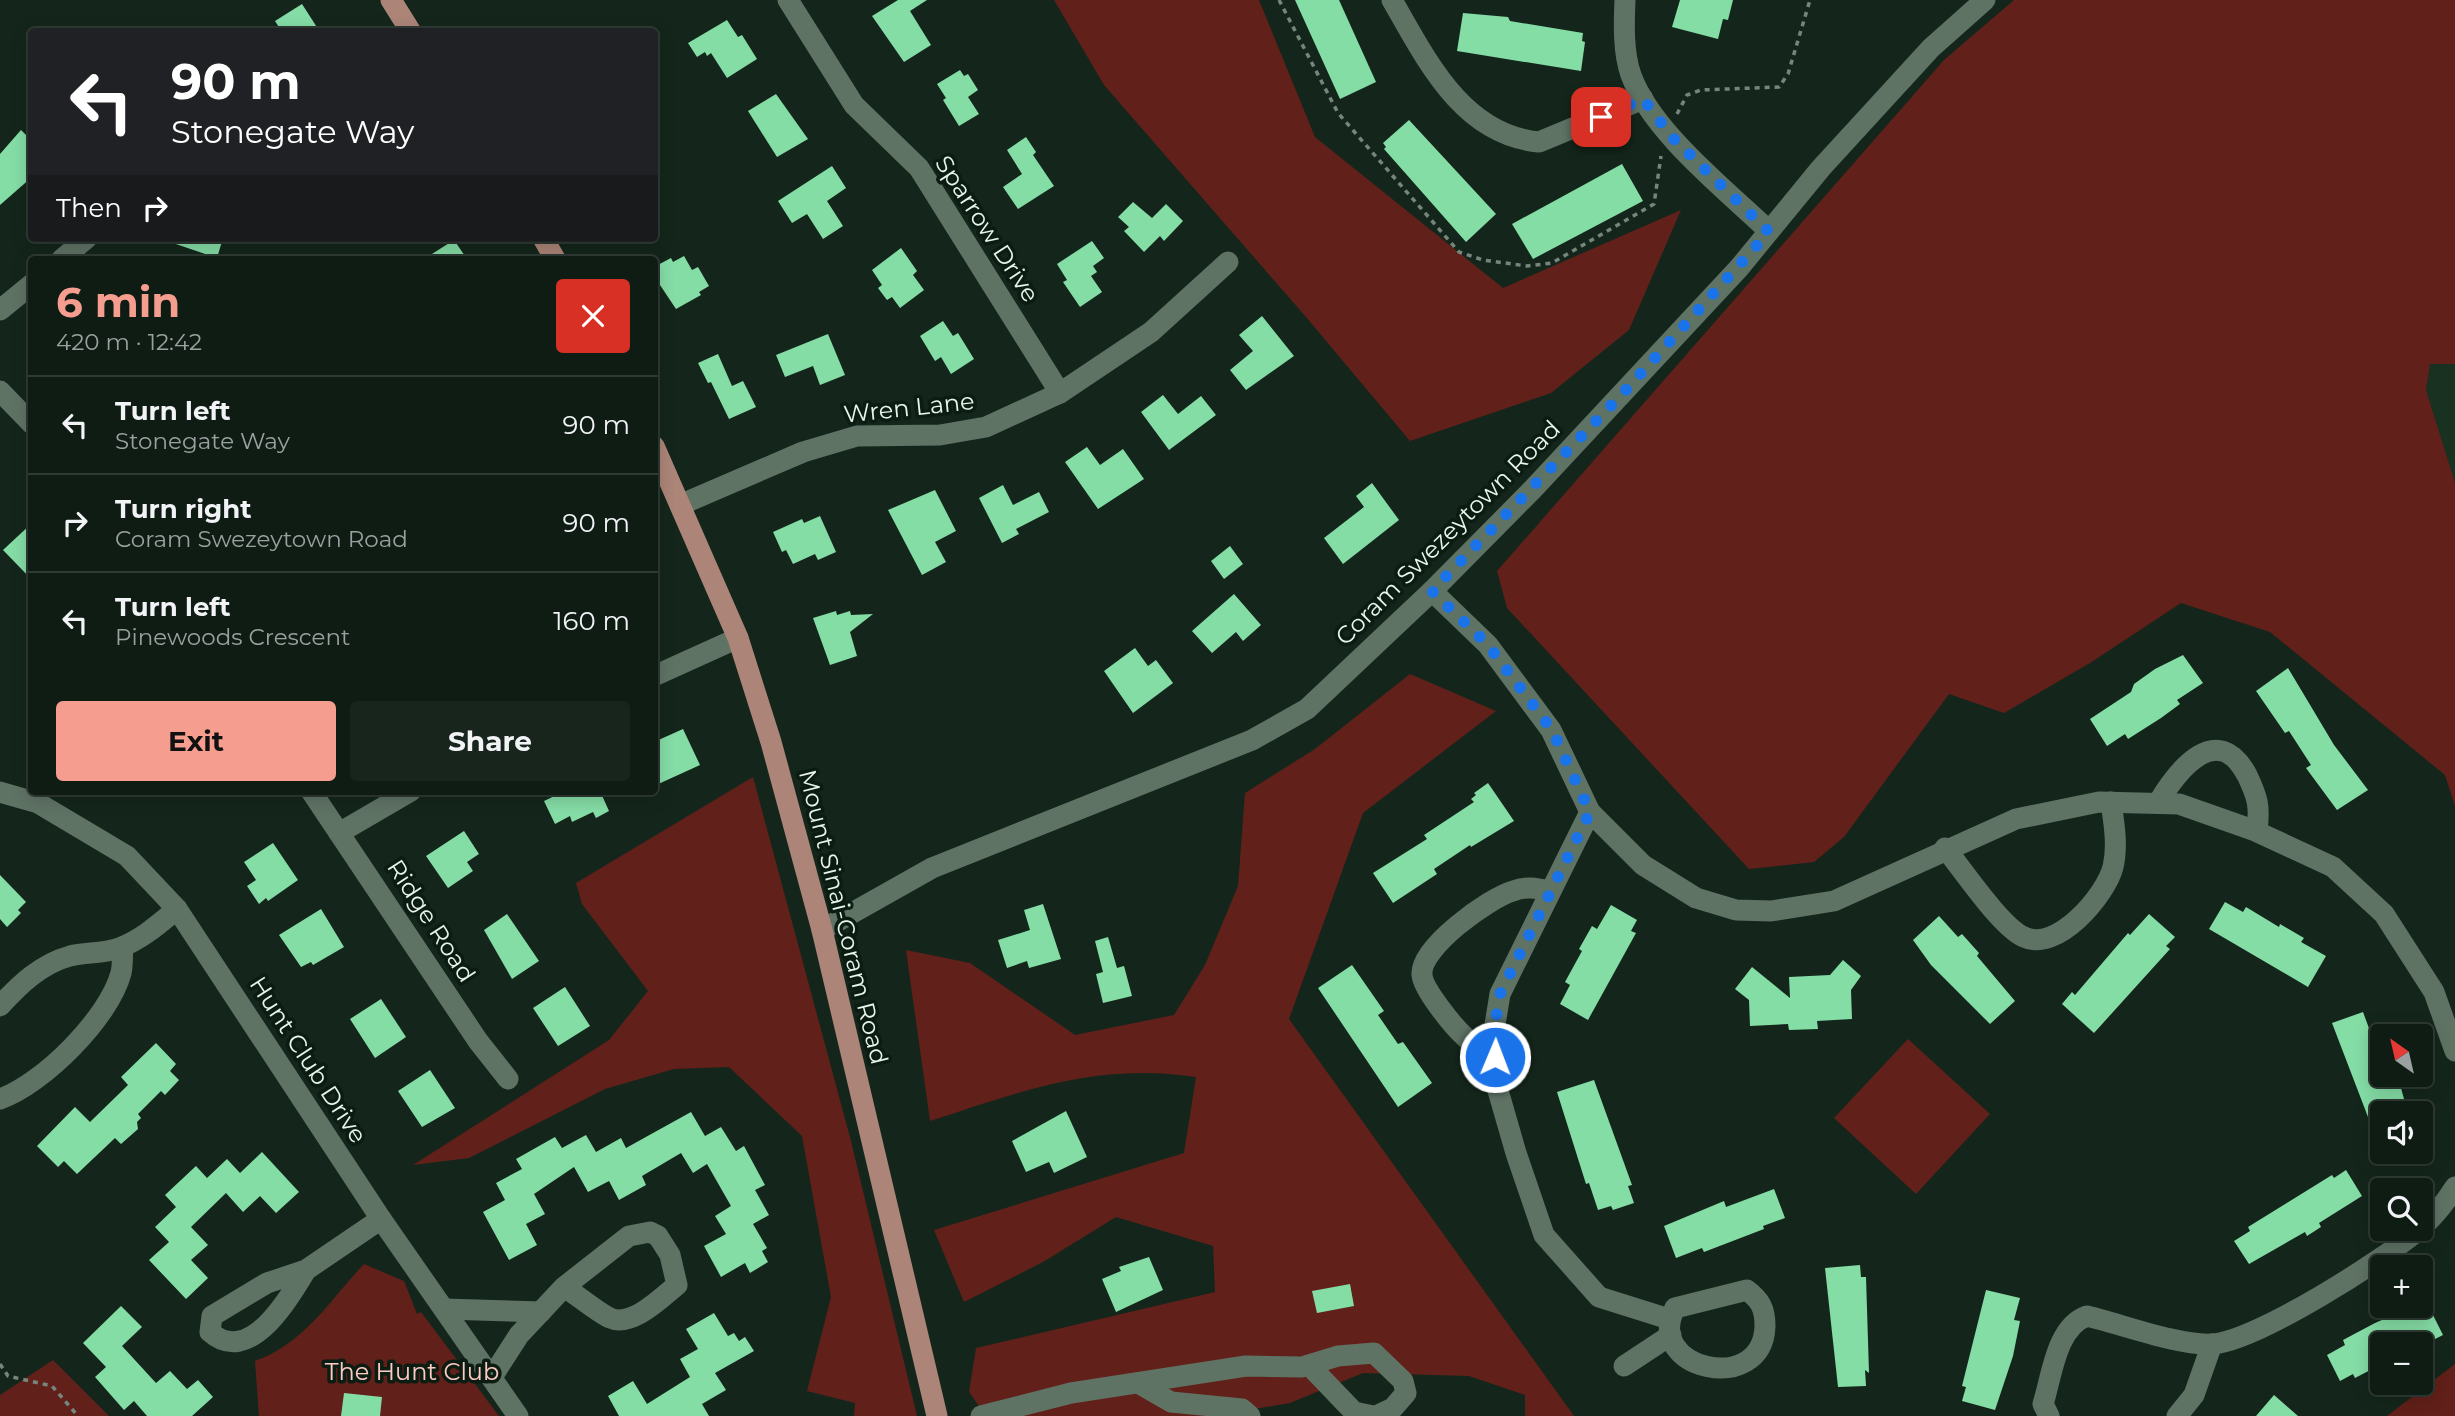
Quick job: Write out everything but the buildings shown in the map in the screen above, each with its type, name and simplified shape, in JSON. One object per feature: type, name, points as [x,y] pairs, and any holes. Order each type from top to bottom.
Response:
[{"type":"main road","points":[[391,0],[408,28]]},
{"type":"main road","name":"Mount Sinai-Coram Road","points":[[658,455],[738,638],[771,742],[822,930],[937,1416]]},
{"type":"street","name":"Sparrow Drive","points":[[788,0],[854,105],[919,168],[1060,393]]},
{"type":"street","points":[[1392,0],[1428,62],[1464,108],[1498,132],[1522,141],[1539,142],[1643,99]]},
{"type":"street","points":[[1625,0],[1630,74],[1643,99],[1672,137],[1769,232]]},
{"type":"street","name":"Coram Swezeytown Road","points":[[822,930],[932,868],[1252,740],[1307,709],[1432,591],[1634,382],[1769,232],[1821,168],[1931,48],[1985,0]]},
{"type":"street","points":[[66,256],[82,242]]},
{"type":"street","name":"Wren Lane","points":[[680,505],[803,452],[857,436],[940,435],[986,427],[1060,393],[1151,332],[1228,262]]},
{"type":"street","points":[[0,310],[28,287]]},
{"type":"street","points":[[0,391],[28,420]]},
{"type":"street","points":[[1432,591],[1488,645],[1552,730],[1590,812],[1643,865],[1696,898],[1736,910],[1771,911],[1834,901],[1881,882],[1945,848],[2016,819],[2099,802],[2179,804],[2257,831],[2333,867],[2385,914],[2434,992],[2455,1051]]},
{"type":"street","points":[[658,674],[738,638]]},
{"type":"street","points":[[2158,803],[2176,774],[2195,758],[2214,750],[2224,751],[2234,756],[2253,788],[2260,805],[2257,831]]},
{"type":"street","name":"Hunt Club Drive","points":[[0,792],[38,803],[127,856],[177,909],[381,1219],[518,1416]]},
{"type":"street","name":"Ridge Road","points":[[314,795],[478,1041],[508,1079]]},
{"type":"street","points":[[339,833],[404,795]]},
{"type":"street","points":[[1945,848],[2004,920],[2024,937],[2041,940],[2055,937],[2070,926],[2106,886],[2113,866],[2115,845],[2110,802]]},
{"type":"street","points":[[1590,812],[1500,994],[1493,1037],[1497,1087],[1544,1235],[1599,1297],[1670,1327],[1624,1366]]},
{"type":"street","points":[[1495,1057],[1464,1037],[1429,992],[1422,977],[1422,966],[1430,952],[1487,903],[1527,887],[1549,891]]},
{"type":"street","points":[[0,1006],[26,979],[46,965],[71,956],[123,947],[177,909]]},
{"type":"street","points":[[0,1099],[43,1074],[99,1015],[121,974],[123,947]]},
{"type":"street","points":[[2049,1416],[2043,1404],[2065,1333],[2077,1320],[2087,1317],[2156,1336],[2212,1345],[2278,1321],[2380,1257],[2438,1213],[2455,1187]]},
{"type":"street","points":[[306,1270],[381,1219]]},
{"type":"street","points":[[492,1377],[519,1335],[564,1287],[629,1236],[650,1232],[658,1236],[676,1271],[677,1285],[652,1305],[625,1320],[611,1319],[564,1287]]},
{"type":"street","points":[[444,1309],[541,1312]]},
{"type":"street","points":[[2177,1416],[2194,1395],[2212,1345]]},
{"type":"street","points":[[981,1416],[1071,1394],[1138,1383],[1246,1366],[1309,1365],[1338,1356],[1374,1353],[1403,1381],[1406,1393],[1393,1408],[1374,1416],[1354,1412],[1309,1365]]},
{"type":"street","points":[[1138,1383],[1171,1402],[1242,1409],[1250,1416]]},
{"type":"path","points":[[1279,0],[1338,113],[1459,251],[1483,260],[1527,266],[1552,263],[1654,204],[1662,153]]},
{"type":"path","points":[[1675,119],[1687,95],[1701,90],[1779,87],[1788,75],[1810,0]]},
{"type":"path","points":[[0,1364],[8,1376],[52,1387],[78,1416]]},
{"type":"shaded area","points":[[2455,335],[2455,685],[2379,388]]},
{"type":"green space","points":[[1054,0],[1259,0],[1315,137],[1503,288],[1681,210],[1629,330],[1551,393],[1410,441],[1104,85]]},
{"type":"green space","points":[[2014,0],[2455,0],[2455,364],[2430,364],[2426,390],[2455,483],[2455,806],[2445,775],[2270,632],[2181,603],[2090,663],[2004,713],[1949,694],[1844,837],[1814,862],[1749,869],[1507,608],[1497,571],[1944,60]]},
{"type":"green space","points":[[1410,674],[1496,711],[1363,813],[1289,1019],[1574,1416],[1525,1416],[1525,1395],[1469,1376],[1363,1373],[1290,1403],[1214,1416],[986,1416],[969,1392],[976,1348],[1215,1292],[1213,1246],[1116,1217],[1043,1262],[964,1302],[934,1230],[1184,1153],[1196,1077],[1160,1073],[1093,1076],[1028,1090],[930,1121],[906,950],[970,963],[1075,1035],[1174,1015],[1205,965],[1238,886],[1245,793],[1315,749]]},
{"type":"green space","points":[[753,777],[851,1141],[917,1416],[854,1416],[855,1403],[807,1391],[831,1297],[802,1136],[729,1067],[674,1069],[605,1089],[469,1158],[413,1165],[609,1040],[648,991],[582,904],[576,883]]},
{"type":"green space","points":[[1908,1039],[1990,1114],[1916,1194],[1834,1118]]},
{"type":"green space","name":"The Hunt Club","points":[[364,1264],[404,1281],[417,1314],[421,1312],[499,1416],[259,1416],[255,1361],[273,1353],[302,1332]]},
{"type":"green space","points":[[53,1360],[109,1416],[0,1416],[0,1395]]},
{"type":"green space","points":[[2455,1364],[2455,1416],[2387,1416],[2414,1395],[2433,1395],[2433,1381]]},
{"type":"route","points":[[1495,1057],[1493,1037],[1500,994],[1590,812],[1552,730],[1488,645],[1432,591],[1625,391],[1769,232],[1672,137],[1643,99],[1601,117]]}]
